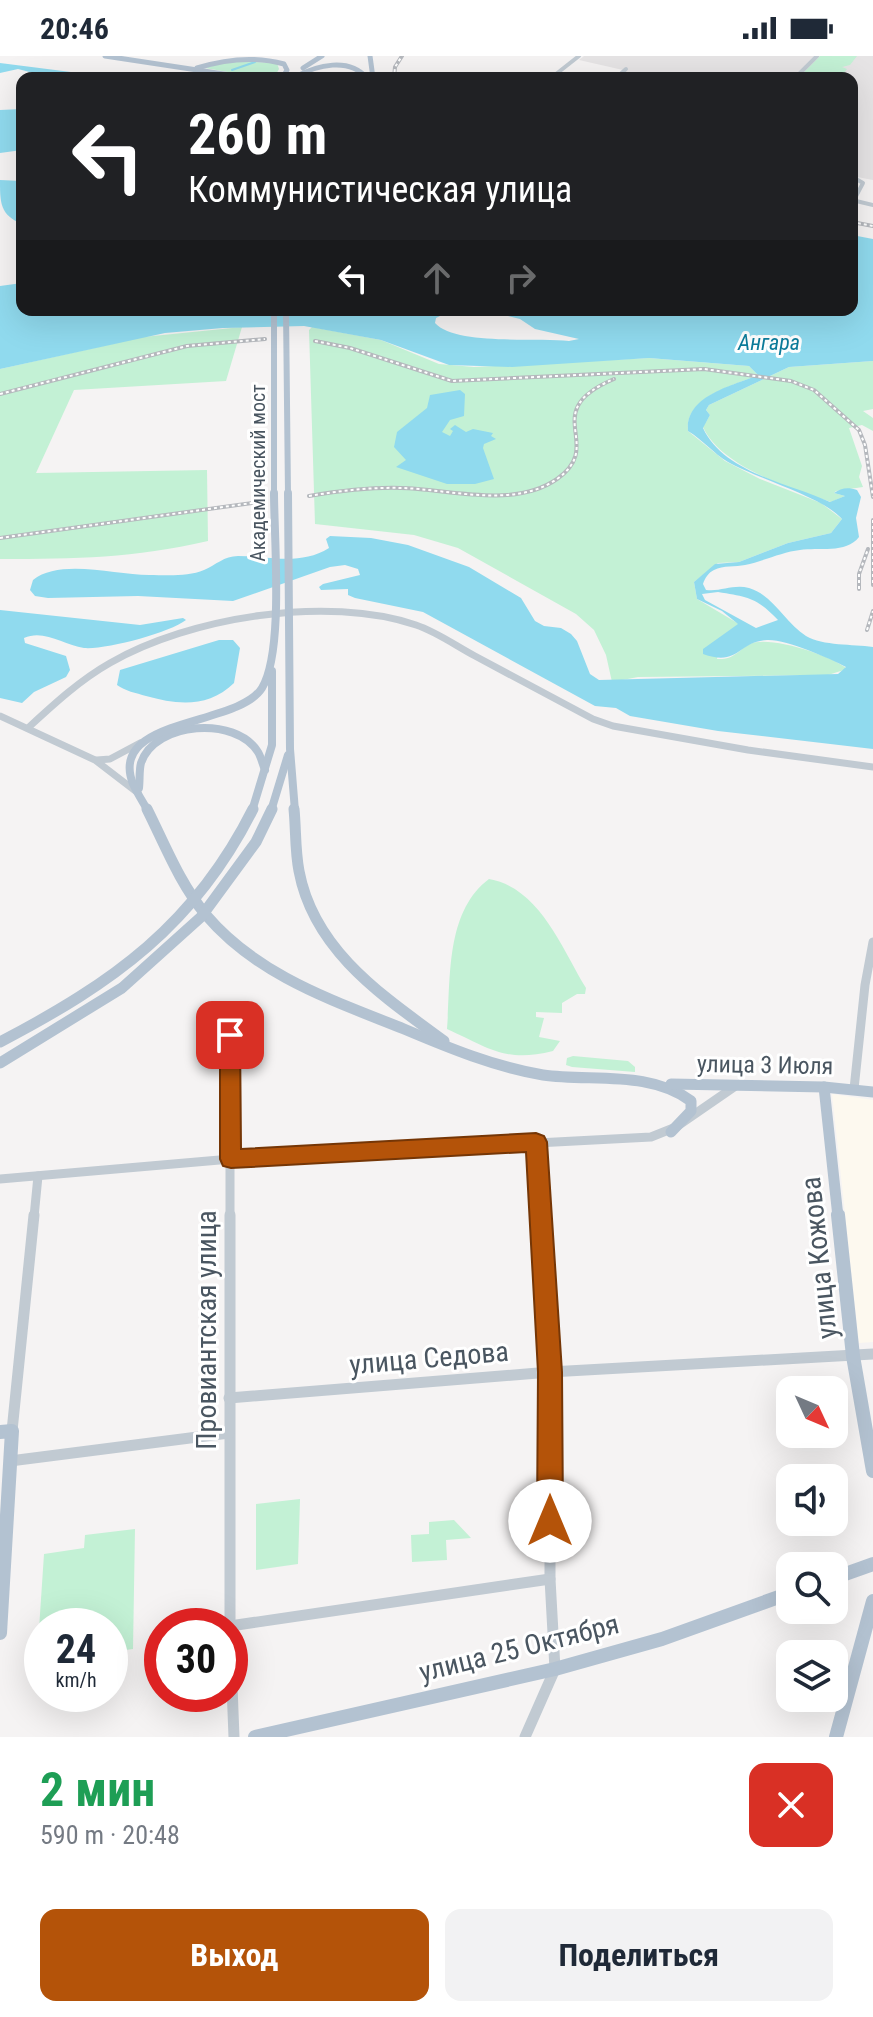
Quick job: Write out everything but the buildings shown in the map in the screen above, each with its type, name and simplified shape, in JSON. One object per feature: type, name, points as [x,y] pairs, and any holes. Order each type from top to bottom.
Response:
[{"type":"main road","points":[[105,56],[220,72]]},
{"type":"main road","points":[[140,61],[193,61],[226,56]]},
{"type":"main road","points":[[289,72],[310,56]]},
{"type":"main road","points":[[302,72],[322,56]]},
{"type":"main road","points":[[98,57],[200,72]]},
{"type":"main road","points":[[188,70],[239,57],[267,57],[284,64],[286,72]]},
{"type":"main road","points":[[304,72],[338,66],[362,72]]},
{"type":"main road","name":"Академический мост","points":[[0,1042],[83,998],[161,936],[203,893],[228,857],[253,806],[271,752],[273,725],[274,316]]},
{"type":"main road","name":"Академический мост","points":[[286,316],[290,749]]},
{"type":"main road","points":[[140,743],[161,731],[231,711],[248,703],[266,682],[272,657]]},
{"type":"main road","points":[[140,795],[137,771],[146,751],[166,736],[188,729],[212,729],[240,737],[261,755],[265,772]]},
{"type":"main road","name":"улица 3 Июля","points":[[140,743],[129,768],[188,891],[242,952],[293,986],[455,1050],[543,1075],[657,1084],[824,1087],[873,1092]]},
{"type":"main road","points":[[0,1062],[122,988],[167,951],[201,917],[228,883],[266,822],[290,749]]},
{"type":"main road","points":[[290,749],[299,872],[317,922],[333,948],[360,978],[455,1050]]},
{"type":"main road","points":[[657,1084],[680,1092],[692,1102],[689,1116],[671,1132]]},
{"type":"main road","name":"улица Кожова","points":[[824,1087],[853,1356],[873,1471]]},
{"type":"main road","points":[[0,1633],[10,1461],[6,1432]]},
{"type":"main road","points":[[848,1573],[873,1564]]},
{"type":"main road","name":"улица 25 Октября","points":[[255,1737],[555,1669],[662,1639],[776,1598]]},
{"type":"main road","points":[[836,1737],[873,1601]]},
{"type":"street","points":[[559,72],[579,56]]},
{"type":"street","points":[[801,72],[817,56]]},
{"type":"street","points":[[623,72],[626,69]]},
{"type":"street","points":[[29,727],[98,670],[147,647],[251,617],[364,612],[395,617],[427,629],[593,719],[613,726],[748,750],[873,767]]},
{"type":"street","points":[[0,716],[95,760],[140,795]]},
{"type":"street","points":[[95,760],[110,759],[140,743]]},
{"type":"street","points":[[854,1089],[865,985],[873,942]]},
{"type":"street","name":"Провиантская улица","points":[[230,1035],[230,1608]]},
{"type":"street","points":[[0,1179],[231,1159],[651,1137],[671,1132],[738,1085]]},
{"type":"street","points":[[525,1737],[555,1669],[550,1579],[550,1372],[536,1142]]},
{"type":"street","points":[[6,1432],[38,1176]]},
{"type":"street","name":"улица Седова","points":[[229,1398],[550,1372],[873,1354]]},
{"type":"street","points":[[10,1461],[229,1433]]},
{"type":"street","points":[[248,1623],[550,1579]]},
{"type":"street","points":[[233,1712],[234,1737]]},
{"type":"shaded area","points":[[584,56],[873,56],[873,180],[858,177],[858,72],[622,72],[579,60]]},
{"type":"shaded area","points":[[832,1094],[873,1100],[873,1342],[859,1343]]},
{"type":"green space","points":[[820,56],[857,56],[850,65],[842,67],[847,69],[845,72],[804,72]]},
{"type":"green space","points":[[227,61],[277,63],[279,69],[277,72],[228,72],[205,68]]},
{"type":"green space","points":[[242,327],[226,381],[74,390],[36,473],[207,470],[208,541],[105,556],[0,559],[0,369],[143,337]]},
{"type":"green space","points":[[312,327],[381,340],[439,364],[474,367],[649,358],[749,366],[758,375],[703,401],[689,419],[688,431],[725,461],[760,479],[821,503],[842,519],[831,533],[788,543],[739,562],[718,563],[694,582],[697,599],[739,624],[722,636],[717,659],[731,657],[750,644],[771,642],[815,653],[847,669],[828,675],[638,677],[612,682],[606,655],[594,630],[576,614],[458,548],[414,535],[315,524],[309,330]]},
{"type":"green space","points":[[873,361],[873,409],[863,411],[873,418],[873,431],[862,425],[849,428],[862,466],[859,477],[863,487],[836,491],[834,493],[845,496],[831,502],[778,483],[741,465],[712,441],[703,427],[710,415],[706,410],[709,405],[789,367]]},
{"type":"green space","points":[[489,879],[507,885],[536,907],[586,988],[585,994],[577,994],[562,1003],[562,1013],[536,1012],[536,1017],[544,1018],[539,1037],[560,1041],[553,1051],[522,1055],[498,1052],[447,1029],[450,968],[457,928],[464,909]]},
{"type":"green space","points":[[567,1058],[628,1061],[635,1067],[635,1072],[566,1065]]},
{"type":"green space","points":[[300,1499],[298,1564],[256,1570],[256,1504]]},
{"type":"green space","points":[[454,1520],[471,1538],[446,1540],[447,1560],[412,1562],[411,1535],[429,1534],[429,1522]]},
{"type":"green space","points":[[135,1529],[133,1649],[128,1650],[128,1608],[40,1608],[44,1554],[84,1548],[85,1535]]},
{"type":"water","points":[[0,63],[71,72],[18,69],[0,73]]},
{"type":"water","points":[[16,109],[16,151],[0,153],[0,110]]},
{"type":"water","points":[[0,180],[16,181],[16,221],[5,212]]},
{"type":"water","name":"Ангара","points":[[858,236],[873,239],[873,361],[789,367],[709,405],[706,410],[710,415],[703,428],[726,456],[759,475],[830,502],[845,496],[834,493],[839,490],[857,490],[861,497],[856,518],[859,537],[839,548],[793,551],[745,565],[718,568],[708,574],[703,584],[706,590],[743,587],[757,592],[813,639],[873,647],[873,749],[718,731],[630,716],[616,708],[595,706],[423,612],[355,598],[348,595],[348,589],[321,590],[319,587],[323,584],[360,575],[358,569],[345,565],[330,567],[233,601],[138,596],[48,598],[35,596],[30,590],[33,580],[44,573],[58,570],[184,575],[204,570],[233,556],[307,557],[329,548],[326,539],[330,536],[371,538],[408,545],[469,567],[521,598],[535,621],[571,634],[577,641],[590,674],[599,680],[838,674],[846,667],[807,650],[767,640],[724,658],[703,654],[703,649],[738,624],[722,611],[697,599],[694,582],[715,564],[739,562],[788,543],[831,533],[842,519],[820,503],[728,462],[688,431],[689,419],[702,400],[758,375],[749,366],[649,358],[512,367],[449,365],[381,340],[304,326],[165,333],[0,369],[0,286],[16,284],[16,316],[440,316],[435,323],[445,330],[478,338],[579,339],[535,329],[520,319],[508,316],[858,316]],"holes":[[[718,592],[745,597],[764,607],[778,620],[756,628],[705,600],[702,594]]]},
{"type":"water","points":[[460,390],[465,394],[464,416],[450,420],[442,432],[450,436],[453,431],[450,429],[455,425],[466,432],[473,429],[493,433],[491,436],[496,439],[484,444],[483,448],[494,479],[475,484],[447,484],[396,467],[406,460],[394,447],[397,432],[427,408],[430,395]]},
{"type":"water","points":[[0,610],[140,625],[186,620],[152,635],[94,648],[39,635],[24,638],[25,643],[66,656],[70,670],[66,677],[34,692],[22,703],[0,698]]},
{"type":"water","points":[[219,640],[233,640],[240,648],[234,683],[214,697],[192,702],[170,701],[131,692],[117,685],[120,670]]},
{"type":"waterway","points":[[232,70],[255,62]]},
{"type":"railway","points":[[395,72],[402,56]]},
{"type":"railway","points":[[858,223],[873,226]]},
{"type":"railway","points":[[0,394],[187,346],[265,339]]},
{"type":"railway","points":[[315,341],[350,348],[452,381],[704,369],[791,381],[814,390],[859,430],[865,445],[873,497]]},
{"type":"railway","points":[[309,496],[389,488],[501,495],[540,488],[557,479],[571,466],[576,453],[575,416],[579,404],[591,391],[614,379]]},
{"type":"railway","points":[[0,538],[259,502]]},
{"type":"railway","points":[[873,520],[873,585]]},
{"type":"railway","points":[[859,589],[859,574],[868,549]]},
{"type":"railway","points":[[867,630],[873,611]]},
{"type":"route","points":[[230,1035],[231,1159],[536,1142],[550,1372],[550,1521]]}]
